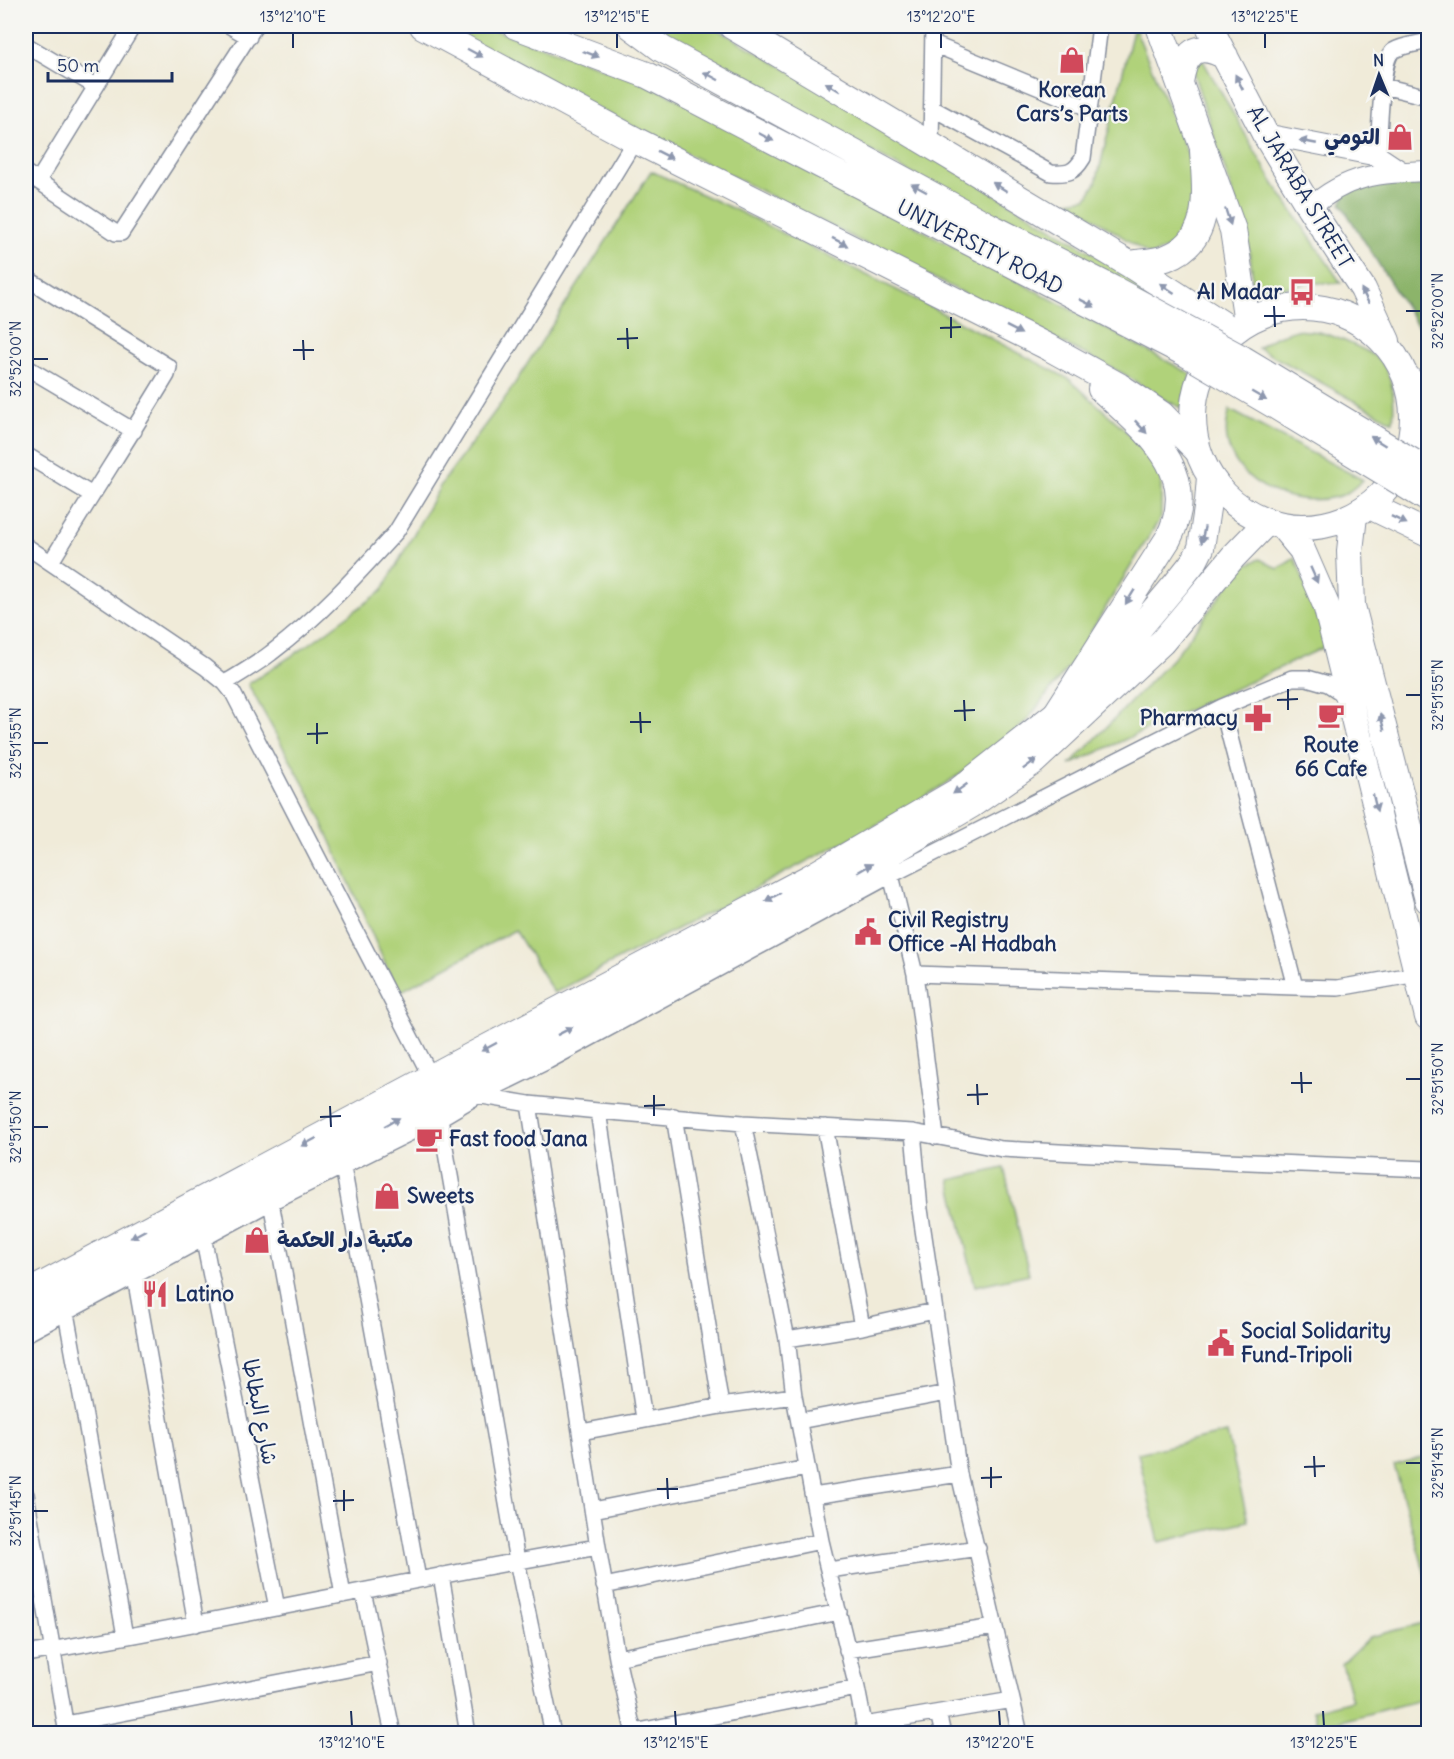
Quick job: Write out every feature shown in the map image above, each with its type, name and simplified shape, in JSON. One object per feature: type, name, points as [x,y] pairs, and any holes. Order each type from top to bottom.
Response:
[{"type":"main road","points":[[423,26],[635,140],[1050,348],[1119,386],[1161,414],[1197,450]]},
{"type":"main road","name":"UNIVERSITY ROAD","points":[[516,26],[647,75],[984,237],[1115,290],[1243,359],[1428,471]]},
{"type":"main road","name":"UNIVERSITY ROAD","points":[[631,26],[662,49],[1274,405],[1428,499]]},
{"type":"main road","points":[[732,26],[1129,264],[1240,327]]},
{"type":"main road","points":[[1159,26],[1233,230],[1240,327]]},
{"type":"main road","name":"AL JARABA STREET","points":[[1209,26],[1265,134],[1363,289],[1390,348]]},
{"type":"main road","points":[[1180,82],[1182,68],[1187,57],[1198,49],[1211,49],[1226,56]]},
{"type":"main road","points":[[1129,264],[1164,259],[1180,252],[1192,241],[1201,225],[1204,210],[1203,150]]},
{"type":"main road","points":[[1406,375],[1414,411],[1410,447],[1395,480],[1362,511],[1331,524],[1307,528],[1274,524],[1245,511],[1225,496],[1210,477],[1197,450],[1192,418],[1197,385],[1211,356],[1240,327],[1276,310],[1308,307],[1339,313],[1367,327],[1390,348],[1406,375],[1428,403]]},
{"type":"main road","points":[[1050,348],[1097,385],[1142,427],[1175,472],[1179,493],[1178,512],[1168,539],[1056,714]]},
{"type":"main road","points":[[26,1317],[202,1232],[472,1089],[482,1072],[562,1032],[815,886],[958,791],[1056,714],[1136,633],[1195,560],[1201,548],[1205,530],[1210,477]]},
{"type":"main road","points":[[1362,511],[1428,534]]},
{"type":"main road","points":[[1362,511],[1350,551],[1352,606],[1428,900]]},
{"type":"main road","points":[[1274,524],[1302,550],[1326,605],[1428,1017]]},
{"type":"main road","points":[[26,1294],[431,1077],[815,886],[900,848],[971,805],[1033,762],[1162,642],[1233,557],[1274,524]]},
{"type":"street","points":[[133,26],[32,177],[116,233],[122,233],[252,31],[230,26]]},
{"type":"street","points":[[931,145],[933,26]]},
{"type":"street","points":[[932,108],[1051,173],[1065,174],[1077,168],[1083,158],[1100,26]]},
{"type":"street","points":[[1377,156],[1383,86],[1390,53],[1428,41]]},
{"type":"street","points":[[933,44],[1088,108]]},
{"type":"street","points":[[26,45],[95,86]]},
{"type":"street","points":[[1383,86],[1428,97]]},
{"type":"street","points":[[1265,134],[1377,156],[1402,172]]},
{"type":"street","points":[[225,684],[271,653],[315,616],[396,532],[635,140]]},
{"type":"street","points":[[1310,208],[1326,193],[1343,183],[1364,177],[1428,171]]},
{"type":"street","points":[[26,279],[169,367],[167,375],[134,431],[51,562]]},
{"type":"street","points":[[26,367],[134,431]]},
{"type":"street","points":[[26,455],[92,495]]},
{"type":"street","points":[[26,546],[205,667],[225,684],[239,704],[431,1077]]},
{"type":"street","points":[[26,1334],[135,1277],[202,1232],[271,1202],[440,1118],[472,1089],[548,1060],[891,875],[1222,707],[1292,678],[1307,678],[1328,684],[1340,692],[1352,705]]},
{"type":"street","points":[[1222,707],[1294,987]]},
{"type":"street","points":[[900,848],[891,875],[915,974],[936,1137]]},
{"type":"street","points":[[915,974],[1338,988],[1417,974]]},
{"type":"street","points":[[472,1089],[529,1104],[743,1123],[913,1132],[1002,1149],[1428,1169]]},
{"type":"street","points":[[529,1104],[604,1586],[634,1733],[857,1688]]},
{"type":"street","points":[[598,1111],[644,1419]]},
{"type":"street","points":[[674,1116],[721,1406]]},
{"type":"street","points":[[440,1118],[517,1561],[553,1734]]},
{"type":"street","points":[[743,1123],[787,1339],[794,1396],[821,1541],[865,1729],[1012,1700]]},
{"type":"street","points":[[825,1127],[862,1327]]},
{"type":"street","points":[[913,1132],[920,1209],[959,1474],[1020,1734]]},
{"type":"street","points":[[343,1167],[418,1579]]},
{"type":"street","points":[[271,1202],[343,1595]]},
{"type":"street","name":"شارع البطاطا","points":[[202,1232],[277,1608]]},
{"type":"street","points":[[135,1277],[196,1624]]},
{"type":"street","points":[[787,1339],[862,1327],[934,1311]]},
{"type":"street","points":[[66,1313],[125,1636]]},
{"type":"street","points":[[799,1421],[947,1393]]},
{"type":"street","points":[[581,1432],[644,1419],[794,1396]]},
{"type":"street","points":[[592,1510],[807,1468]]},
{"type":"street","points":[[813,1496],[959,1474]]},
{"type":"street","points":[[26,1494],[66,1729],[379,1663]]},
{"type":"street","points":[[604,1586],[821,1541]]},
{"type":"street","points":[[26,1654],[598,1547]]},
{"type":"street","points":[[829,1570],[978,1548]]},
{"type":"street","points":[[441,1575],[468,1734]]},
{"type":"street","points":[[363,1591],[393,1734]]},
{"type":"street","points":[[617,1658],[839,1612]]},
{"type":"street","points":[[848,1650],[994,1627]]},
{"type":"street","points":[[938,1713],[943,1734]]},
{"type":"green space","points":[[434,26],[483,26],[653,86],[1191,374],[1182,408],[1157,396],[1124,374]]},
{"type":"green space","points":[[642,26],[712,26],[846,104],[1210,324],[1205,334]]},
{"type":"green space","points":[[1134,26],[1199,181],[1186,239],[1151,256],[1069,201],[1087,198],[1096,183]]},
{"type":"green space","points":[[1202,59],[1274,184],[1341,283],[1308,283],[1251,294],[1252,271],[1248,240],[1191,66]]},
{"type":"green space","points":[[651,171],[736,210],[927,305],[1069,379],[1121,426],[1161,469],[1161,517],[1073,661],[1027,720],[993,753],[901,812],[554,993],[515,930],[398,993],[314,803],[248,684],[304,648],[382,591],[442,483],[508,394]]},
{"type":"green space","points":[[1428,183],[1428,339],[1341,204],[1347,190]]},
{"type":"green space","points":[[1296,330],[1319,332],[1334,337],[1377,358],[1386,370],[1391,384],[1394,399],[1393,422],[1258,348],[1275,337]]},
{"type":"green space","points":[[1230,410],[1363,480],[1344,494],[1315,500],[1294,498],[1274,492],[1255,482],[1240,468],[1230,451],[1226,432]]},
{"type":"green space","points":[[1295,558],[1329,645],[1070,765],[1175,656],[1243,566],[1260,559],[1278,569]]},
{"type":"green space","points":[[1004,1168],[1029,1274],[975,1286],[950,1180]]},
{"type":"green space","points":[[1227,1433],[1248,1521],[1159,1542],[1138,1453]]},
{"type":"green space","points":[[1428,1456],[1428,1584],[1394,1465]]},
{"type":"green space","points":[[1428,1622],[1428,1698],[1318,1727],[1313,1710],[1352,1700],[1342,1664],[1370,1637]]},
{"type":"place","name":"Korean Cars’s Parts","points":[[1072,60]]},
{"type":"place","name":"التومي","points":[[1400,137]]},
{"type":"place","name":"Al Madar","points":[[1302,292]]},
{"type":"place","name":"Route 66 Cafe","points":[[1331,715]]},
{"type":"place","name":"Pharmacy","points":[[1258,718]]},
{"type":"place","name":"Civil Registry Office -Al Hadbah","points":[[868,932]]},
{"type":"place","name":"Fast food Jana","points":[[429,1139]]},
{"type":"place","name":"Sweets","points":[[387,1196]]},
{"type":"place","name":"مكتبة دار الحكمة","points":[[257,1240]]},
{"type":"place","name":"Latino","points":[[155,1294]]},
{"type":"place","name":"Social Solidarity Fund-Tripoli","points":[[1221,1343]]}]
